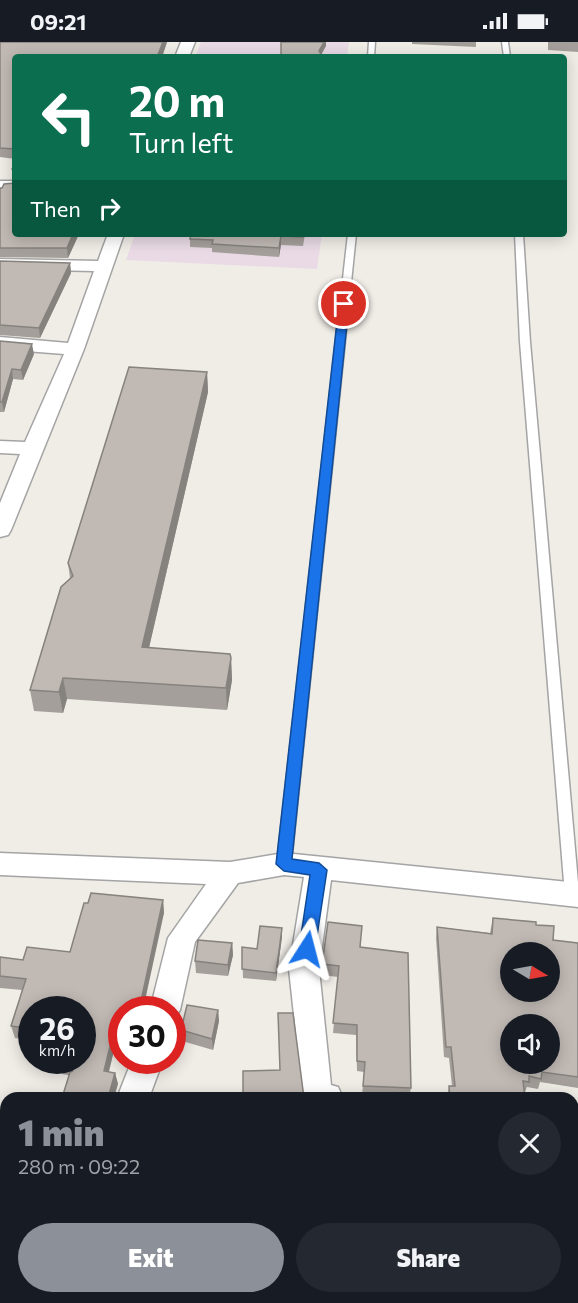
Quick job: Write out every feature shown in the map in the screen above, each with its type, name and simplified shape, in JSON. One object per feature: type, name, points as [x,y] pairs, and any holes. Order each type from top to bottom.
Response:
[{"type":"street","points":[[2,520],[75,350],[115,237]]},
{"type":"street","points":[[0,264],[103,266]]},
{"type":"street","points":[[0,343],[75,350]]},
{"type":"street","points":[[0,447],[32,448]]},
{"type":"street","points":[[0,864],[230,873],[284,864],[319,870],[575,894]]},
{"type":"street","points":[[317,1092],[304,969],[319,870]]},
{"type":"street","points":[[168,996],[182,938],[230,873]]},
{"type":"street","points":[[135,1092],[142,1074]]},
{"type":"lane","points":[[284,864],[352,237]]},
{"type":"lane","points":[[519,237],[525,342],[575,894]]},
{"type":"shaded area","points":[[201,42],[349,42],[347,54],[196,54]]},
{"type":"shaded area","points":[[134,237],[322,237],[317,269],[126,260]]},
{"type":"building","points":[[0,42],[163,42],[158,54],[12,54],[12,149],[0,148]]},
{"type":"building","points":[[281,42],[324,42],[319,51],[321,54],[281,54]]},
{"type":"building","points":[[12,183],[12,237],[72,237],[67,248],[0,248],[0,188],[4,184]]},
{"type":"building","points":[[190,237],[281,237],[279,248],[212,244],[213,240],[190,239]]},
{"type":"building","points":[[0,261],[70,263],[39,328],[0,325]]},
{"type":"building","points":[[0,341],[32,344],[21,370],[12,369],[2,402],[0,402]]},
{"type":"building","points":[[129,367],[207,372],[142,647],[230,654],[226,688],[63,678],[59,692],[30,690],[61,587],[73,576],[68,563]]},
{"type":"building","points":[[91,893],[163,900],[142,996],[108,996],[108,1055],[104,1071],[108,1072],[108,1074],[115,1074],[110,1092],[64,1092],[69,1074],[96,1074],[96,996],[21,996],[26,979],[0,976],[0,957],[23,960],[27,947],[70,952],[84,903],[88,903]]},
{"type":"building","points":[[493,918],[536,922],[536,925],[554,926],[553,940],[578,943],[578,1077],[556,1074],[560,1074],[560,1014],[500,1014],[500,1074],[542,1074],[541,1079],[529,1076],[529,1082],[523,1081],[524,1092],[450,1092],[449,1086],[455,1086],[451,1047],[446,1047],[437,927],[492,934]]},
{"type":"building","points":[[328,922],[362,926],[360,947],[408,953],[411,1088],[363,1086],[365,1062],[357,1061],[357,1025],[333,1023],[339,966],[322,964]]},
{"type":"building","points":[[260,926],[282,928],[276,973],[242,969],[242,947],[257,949]]},
{"type":"building","points":[[198,940],[232,943],[228,965],[195,961]]},
{"type":"building","points":[[18,1004],[18,1027],[11,1026]]},
{"type":"building","points":[[187,1005],[218,1010],[212,1039],[186,1031]]},
{"type":"building","points":[[278,1013],[293,1013],[303,1092],[243,1092],[243,1071],[280,1070]]},
{"type":"route","points":[[307,949],[319,870],[284,864],[344,304]]}]
